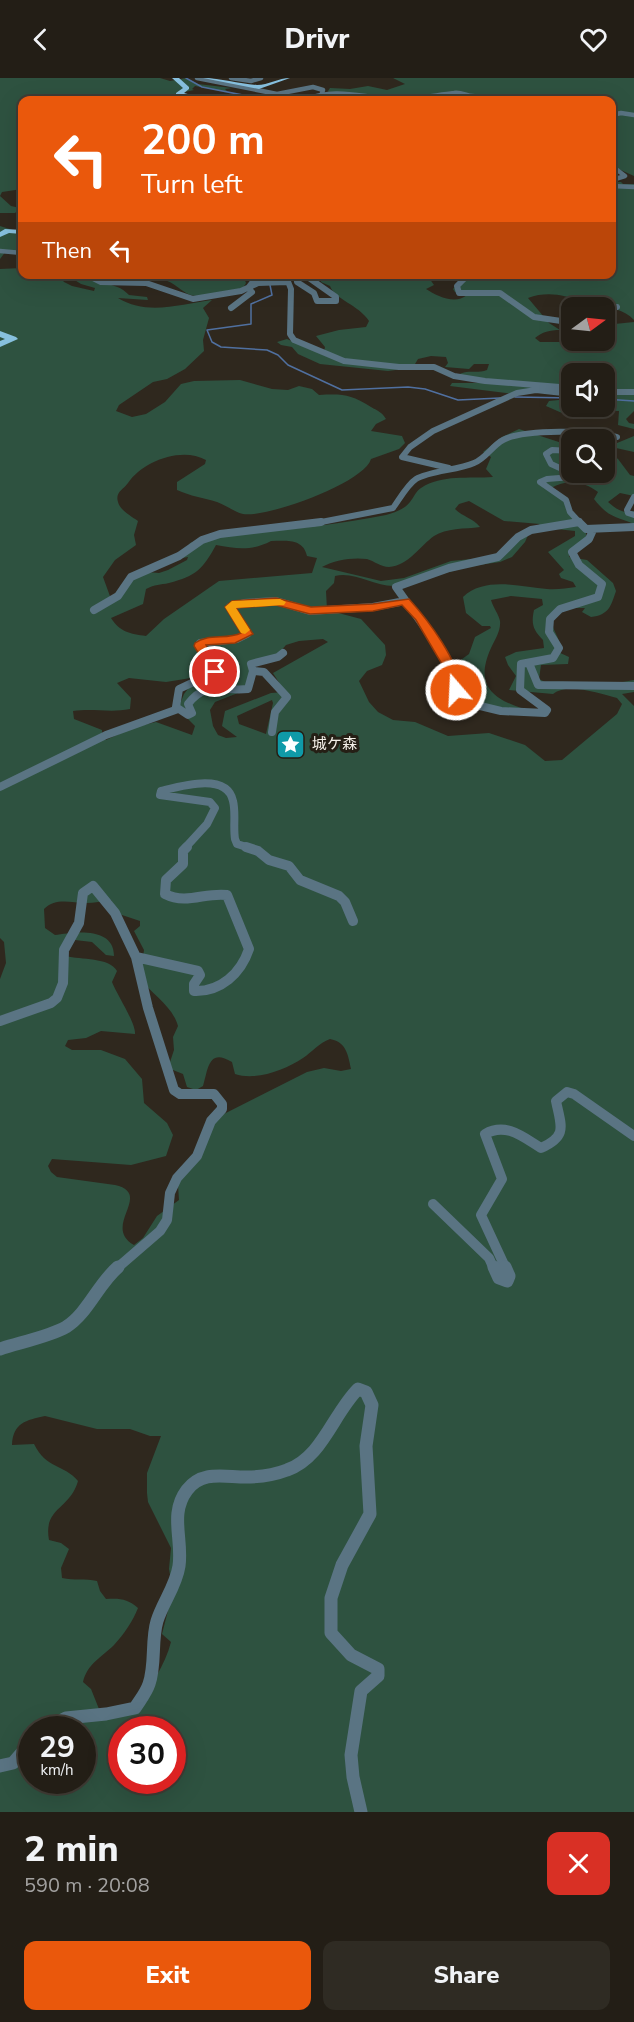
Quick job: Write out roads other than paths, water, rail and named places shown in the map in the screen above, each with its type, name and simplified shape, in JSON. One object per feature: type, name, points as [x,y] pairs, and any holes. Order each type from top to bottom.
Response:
[{"type":"main road","points":[[175,78],[187,88],[178,94],[188,96]]},
{"type":"main road","points":[[206,78],[259,87],[287,78]]},
{"type":"main road","points":[[0,235],[8,231],[18,232]]},
{"type":"main road","points":[[0,334],[13,339],[0,344]]},
{"type":"street","points":[[197,78],[277,94],[313,87],[323,90],[322,93]]},
{"type":"street","points":[[231,78],[251,81],[261,78]]},
{"type":"street","points":[[441,96],[457,92],[471,96]]},
{"type":"street","points":[[314,96],[322,93],[356,93],[376,96]]},
{"type":"street","points":[[616,109],[634,111]]},
{"type":"street","points":[[616,114],[634,115]]},
{"type":"street","points":[[616,168],[624,176],[616,179]]},
{"type":"street","points":[[616,188],[632,186]]},
{"type":"street","points":[[0,251],[18,253]]},
{"type":"street","points":[[95,279],[101,282],[146,283],[193,299],[232,293],[263,282],[285,282],[291,297],[290,334],[302,345],[334,359],[392,367],[434,367],[454,376],[477,380],[561,387]]},
{"type":"street","points":[[248,288],[255,279]]},
{"type":"street","points":[[297,279],[297,282],[314,292],[318,302],[336,301],[336,297],[310,279]]},
{"type":"street","points":[[464,279],[457,286],[459,293],[500,293],[534,317],[561,321]]},
{"type":"street","points":[[231,308],[252,292],[248,288]]},
{"type":"street","points":[[457,468],[402,458],[421,440],[438,430],[508,396],[533,390],[561,393]]},
{"type":"street","points":[[615,393],[634,392]]},
{"type":"street","points":[[94,610],[123,592],[126,580],[179,555],[210,537],[241,531],[316,523],[393,508],[409,484],[416,479],[479,461],[501,441],[517,435],[561,433]]},
{"type":"street","points":[[561,450],[552,450],[546,454],[546,458],[561,469]]},
{"type":"street","points":[[561,479],[544,478],[540,482],[544,487],[566,500],[586,529],[633,526]]},
{"type":"street","points":[[634,497],[627,510],[628,513],[634,515]]},
{"type":"street","points":[[579,522],[531,530],[518,537],[498,557],[449,568],[396,587],[420,619],[454,676],[456,690],[460,697],[470,702],[533,716],[545,713],[547,710],[543,706],[519,688],[521,664],[549,661],[559,651],[548,626],[554,613],[598,597],[602,584],[573,557],[573,552],[589,540],[593,530]]},
{"type":"street","points":[[283,652],[278,657],[251,664],[254,671],[248,689],[237,691],[206,687],[194,694],[188,704],[192,713],[188,715],[176,707],[179,689],[215,672],[200,646],[201,643],[214,640],[235,640],[247,634],[230,607],[232,605],[276,601],[310,610],[373,607],[405,601]]},
{"type":"street","points":[[529,663],[538,685],[634,686]]},
{"type":"street","points":[[254,671],[264,672],[287,697],[276,707],[272,718],[272,732]]},
{"type":"street","points":[[0,787],[46,768],[85,746],[138,722],[178,709]]},
{"type":"street","points":[[136,957],[198,971],[200,975],[194,984],[194,991],[202,993],[226,982],[249,949],[227,895],[218,894],[180,900],[165,894],[162,885],[165,879],[178,871],[183,863],[185,855],[183,851],[207,824],[215,808],[210,802],[160,795],[161,791],[170,789],[212,784],[228,788],[234,800],[233,836],[237,844],[258,851],[269,860],[289,866],[300,880],[339,896],[345,903],[353,921]]},
{"type":"street","points":[[0,1021],[51,1003],[57,998],[63,984],[64,950],[80,923],[81,898],[86,889],[93,886],[124,930],[136,957],[148,1008],[174,1090],[180,1094],[214,1094],[222,1104],[222,1109],[211,1121],[197,1156],[177,1178],[170,1194],[167,1220],[160,1231],[110,1274],[80,1314],[66,1327],[0,1349]]},
{"type":"street","points":[[433,1204],[489,1258],[500,1278],[507,1281],[509,1276],[481,1215],[483,1205],[501,1183],[502,1175],[485,1134],[493,1128],[510,1129],[541,1148],[556,1141],[562,1129],[556,1101],[567,1092],[574,1094],[634,1136]]},
{"type":"street","points":[[68,1716],[74,1714],[100,1715],[135,1708],[150,1684],[157,1622],[176,1580],[180,1562],[175,1514],[188,1488],[199,1478],[208,1476],[218,1474],[251,1477],[287,1470],[300,1464],[315,1451],[345,1399],[358,1389],[366,1392],[372,1405],[366,1446],[370,1514],[342,1565],[331,1598],[330,1612],[331,1633],[336,1641],[351,1655],[378,1670],[378,1676],[361,1691],[351,1755],[361,1812]]},
{"type":"street","points":[[0,1766],[13,1763],[18,1757]]},
{"type":"waterway","points":[[186,78],[202,87],[248,96]]},
{"type":"waterway","points":[[270,285],[272,295],[251,304],[251,324],[207,330],[212,342],[221,347],[267,350],[278,355],[288,365],[342,390],[408,387],[425,389],[458,400],[500,398]]},
{"type":"waterway","points":[[515,397],[561,398]]},
{"type":"waterway","points":[[615,400],[634,401]]},
{"type":"place","name":"城ケ森","points":[[291,744]]}]
